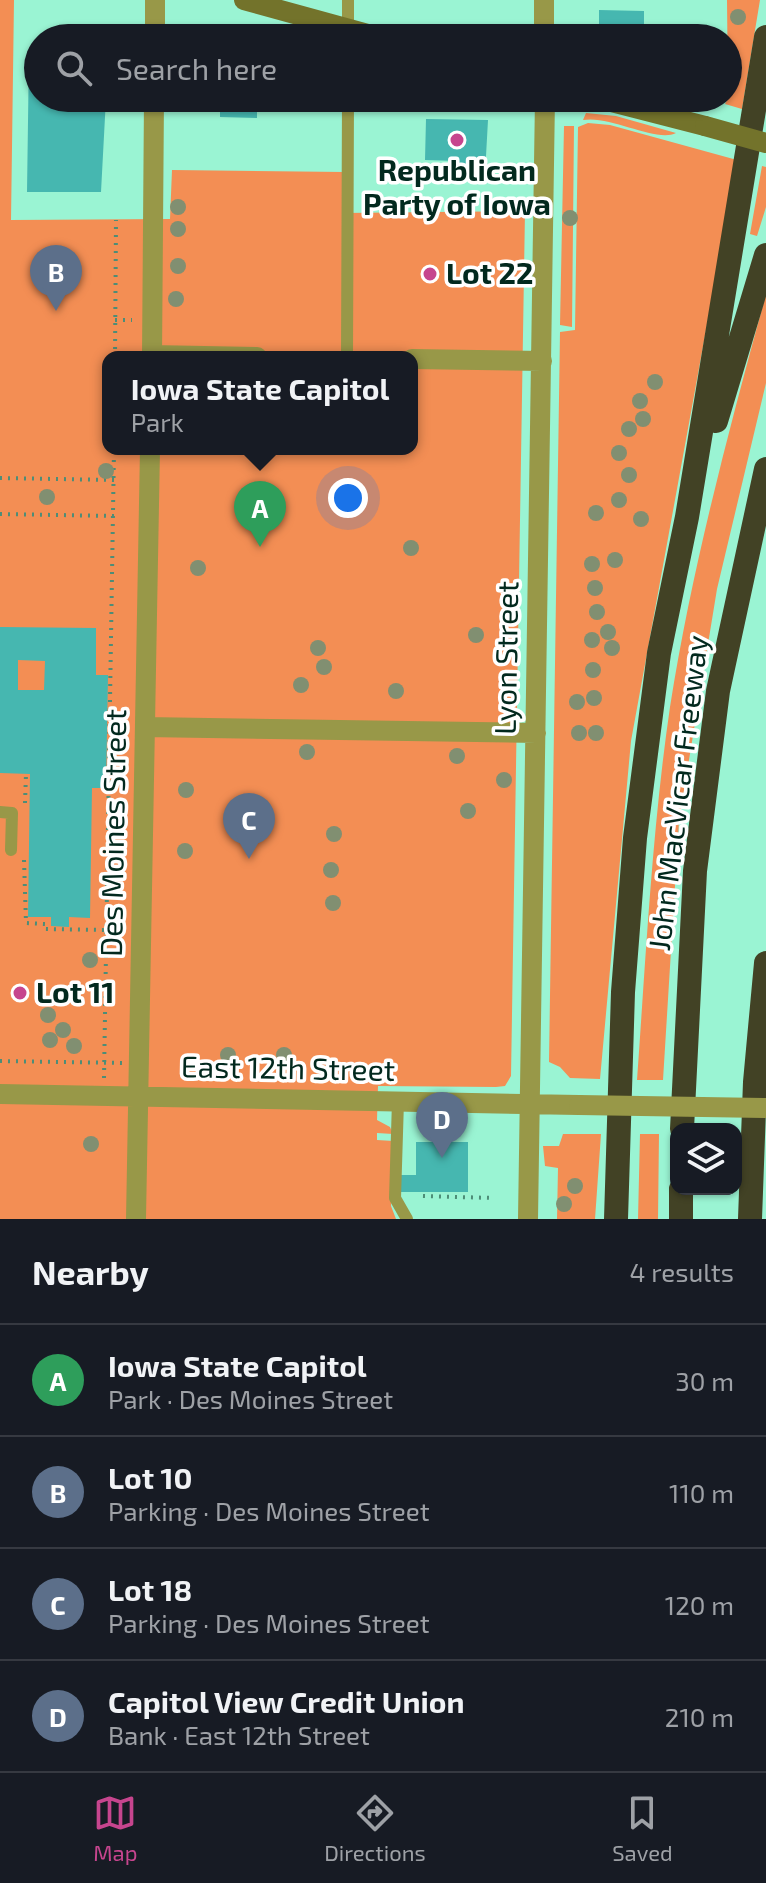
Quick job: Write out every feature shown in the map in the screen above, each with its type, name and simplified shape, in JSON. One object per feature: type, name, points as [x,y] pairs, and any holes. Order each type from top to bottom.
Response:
[{"type":"highway","points":[[616,1219],[623,992],[635,838],[659,653],[687,517],[766,37]]},
{"type":"highway","points":[[687,517],[766,255]]},
{"type":"highway","name":"John MacVicar Freeway","points":[[682,1123],[697,856],[718,691],[766,469]]},
{"type":"highway","points":[[750,1219],[755,1082],[766,963]]},
{"type":"highway","points":[[681,1195],[681,1219]]},
{"type":"street","points":[[155,0],[155,24]]},
{"type":"street","points":[[244,0],[320,24]]},
{"type":"street","points":[[544,0],[544,24]]},
{"type":"street","points":[[152,351],[154,112]]},
{"type":"street","name":"Lyon Street","points":[[528,1219],[545,112]]},
{"type":"street","points":[[650,112],[766,143]]},
{"type":"street","points":[[418,359],[542,361]]},
{"type":"street","name":"Des Moines Street","points":[[136,1219],[150,455]]},
{"type":"street","points":[[145,727],[536,733]]},
{"type":"street","name":"East 12th Street","points":[[0,1094],[766,1108]]},
{"type":"lane","points":[[348,0],[348,24]]},
{"type":"lane","points":[[347,351],[348,112]]},
{"type":"lane","points":[[0,812],[12,813],[18,852]]},
{"type":"lane","points":[[398,1101],[395,1198],[407,1219]]},
{"type":"path","points":[[115,351],[116,220]]},
{"type":"path","points":[[115,320],[134,321]]},
{"type":"path","points":[[104,1080],[114,455]]},
{"type":"path","points":[[0,478],[114,480]]},
{"type":"path","points":[[0,514],[114,516]]},
{"type":"path","points":[[111,705],[120,705]]},
{"type":"path","points":[[25,806],[26,774]]},
{"type":"path","points":[[18,852],[26,923],[45,924],[45,929],[108,930]]},
{"type":"path","points":[[0,1061],[123,1063]]},
{"type":"path","points":[[423,1196],[494,1198]]},
{"type":"shaded area","points":[[0,0],[14,0],[11,220],[170,219],[172,170],[344,172],[343,213],[525,211],[511,1076],[505,1086],[496,1087],[378,1086],[377,1120],[390,1127],[393,1134],[377,1133],[377,1140],[393,1141],[391,1206],[396,1219],[0,1219]]},
{"type":"shaded area","points":[[727,0],[760,0],[742,109],[742,24],[727,24]]},
{"type":"shaded area","points":[[586,113],[616,116],[676,133],[657,134],[607,121],[583,120]]},
{"type":"shaded area","points":[[588,123],[610,125],[737,160],[631,741],[600,1079],[570,1078],[560,1067],[549,1062],[560,332],[575,330],[578,127]]},
{"type":"shaded area","points":[[564,126],[574,126],[572,327],[560,325]]},
{"type":"shaded area","points":[[762,166],[766,167],[766,207],[757,236],[750,234]]},
{"type":"shaded area","points":[[766,294],[766,383],[717,589],[679,821],[663,1080],[637,1080],[654,846],[670,707],[700,551]]},
{"type":"shaded area","points":[[563,1134],[601,1134],[595,1219],[557,1219],[558,1168],[545,1166],[543,1146],[559,1146]]},
{"type":"shaded area","points":[[640,1134],[659,1134],[658,1219],[638,1219]]},
{"type":"building","points":[[599,10],[644,11],[644,24],[599,24]]},
{"type":"building","points":[[28,112],[105,112],[101,192],[27,192]]},
{"type":"building","points":[[220,112],[257,112],[257,118],[220,117]]},
{"type":"building","name":"Republican Party of Iowa","points":[[426,119],[488,120],[485,174],[458,173],[458,161],[425,160]]},
{"type":"building","points":[[0,627],[96,628],[96,675],[108,675],[106,788],[92,788],[90,918],[69,917],[69,927],[51,926],[51,917],[28,917],[30,774],[0,773]],"holes":[[[18,660],[45,661],[44,690],[18,690]]]},
{"type":"building","points":[[416,1142],[468,1142],[468,1192],[399,1192],[399,1175],[416,1175]]},
{"type":"place","name":"Republican Party of Iowa","points":[[457,140]]},
{"type":"place","name":"Lot 22","points":[[430,274]]},
{"type":"place","name":"Lot 10","points":[[56,311]]},
{"type":"place","name":"Iowa State Capitol","points":[[260,547]]},
{"type":"place","name":"Lot 18","points":[[249,859]]},
{"type":"place","name":"Lot 11","points":[[20,993]]},
{"type":"place","name":"Capitol View Credit Union","points":[[442,1158]]}]
